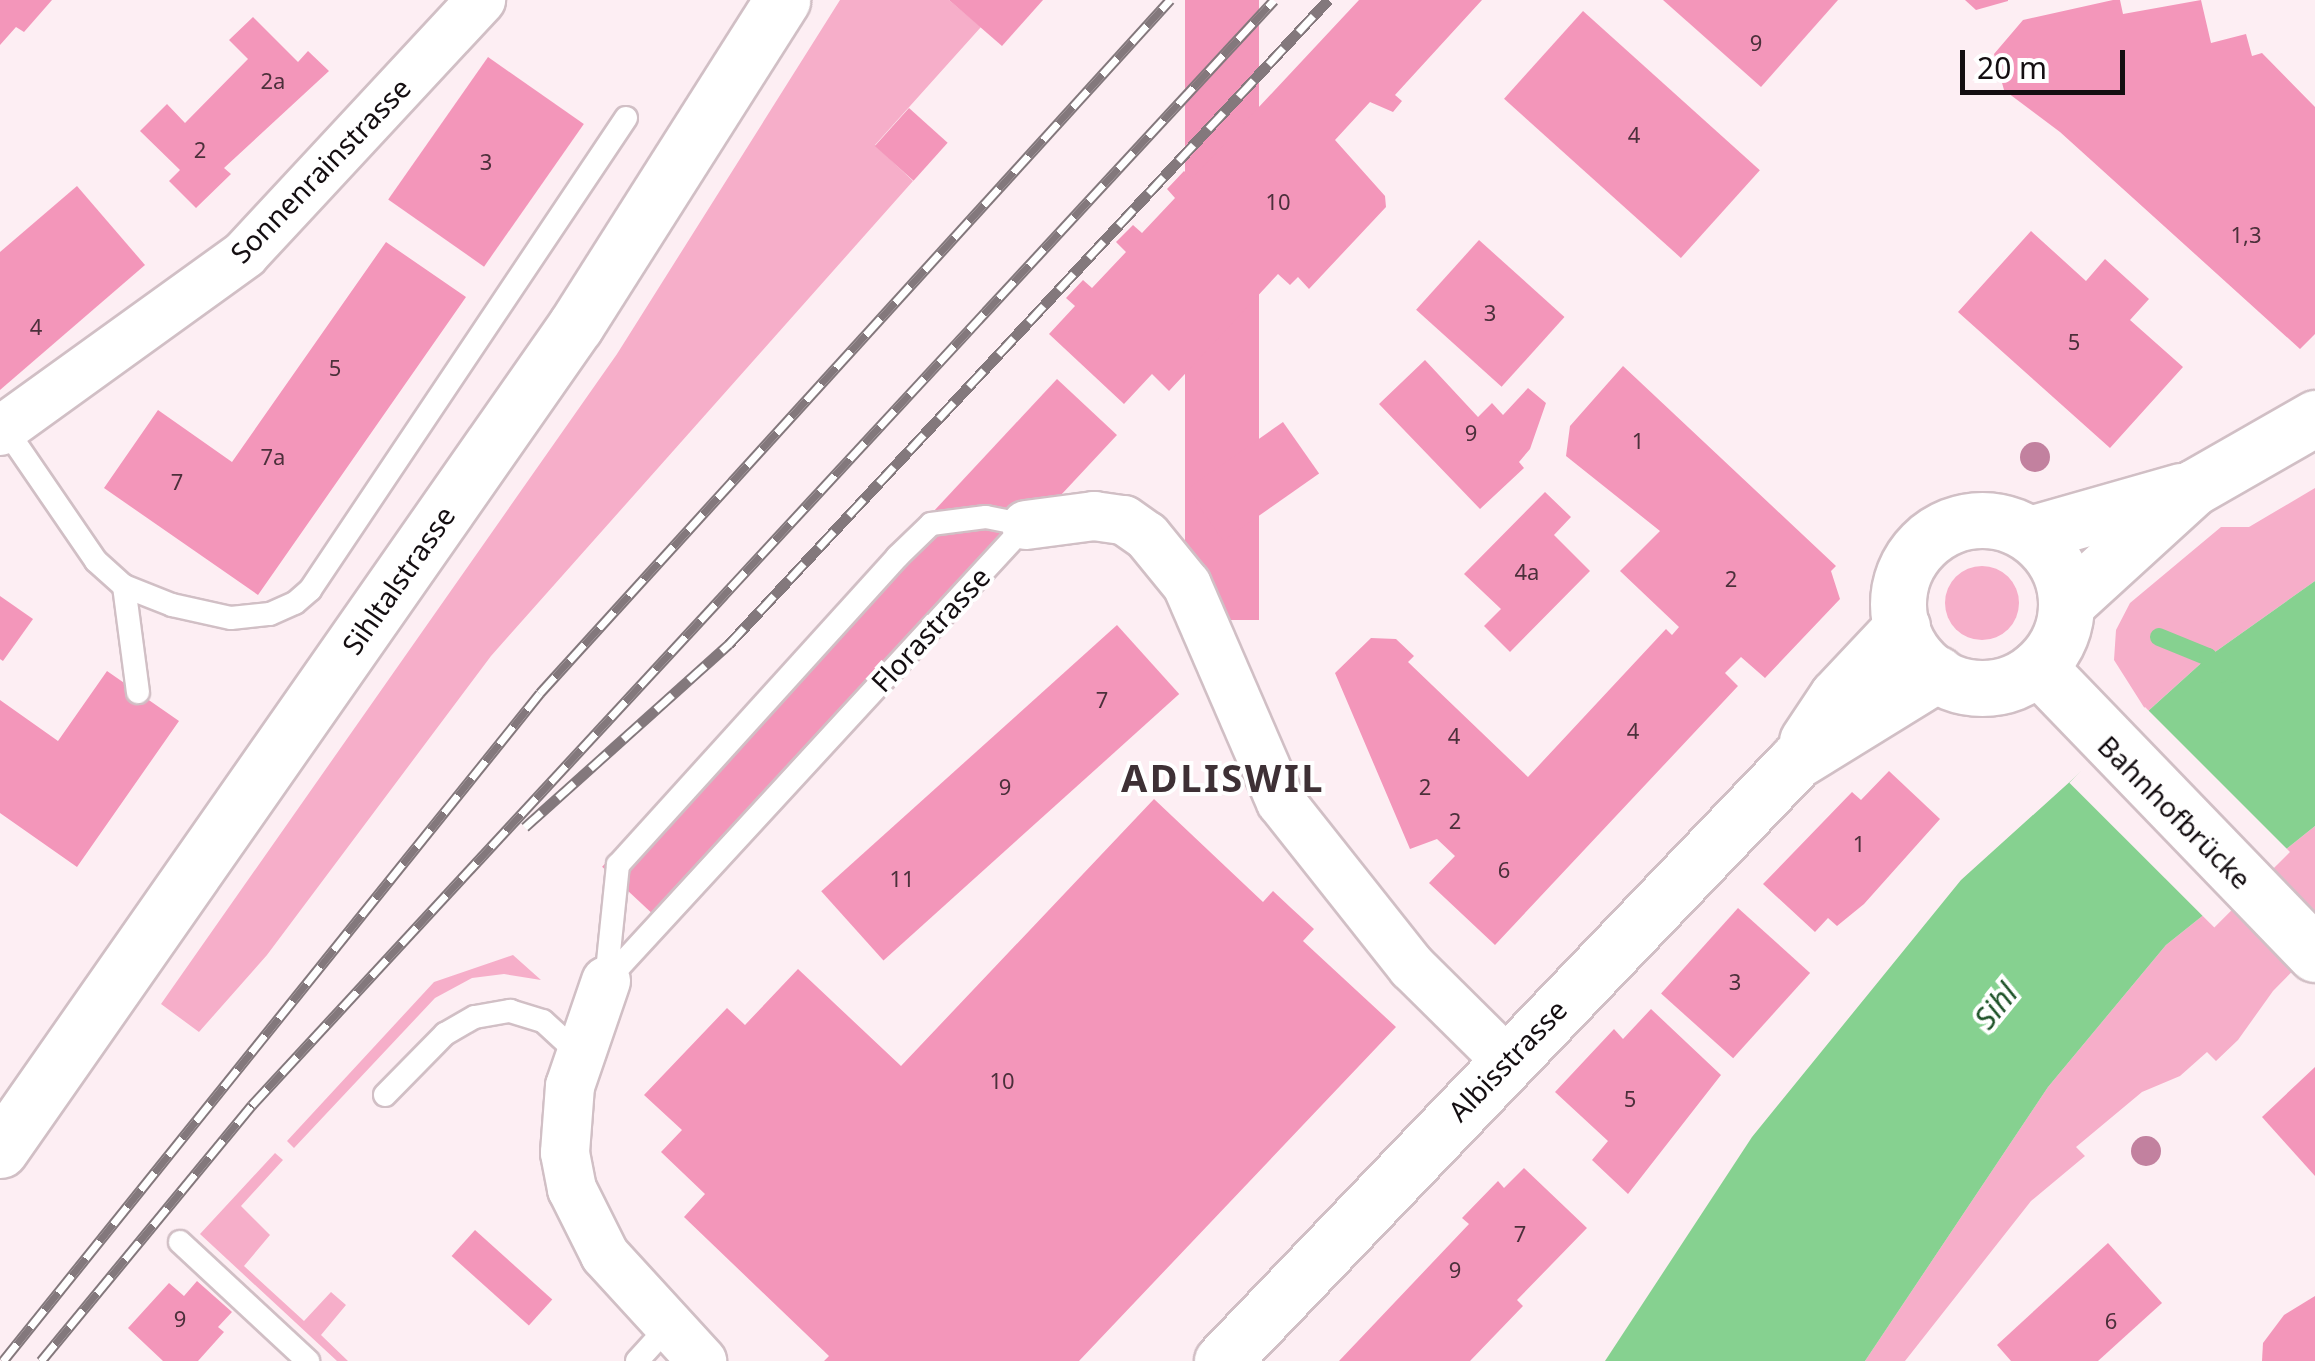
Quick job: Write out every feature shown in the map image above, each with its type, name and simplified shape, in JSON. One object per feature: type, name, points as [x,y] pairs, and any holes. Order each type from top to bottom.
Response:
[{"type":"main road","name":"Sihltalstrasse","points":[[0,1150],[576,326],[782,0]]},
{"type":"main road","points":[[2066,603],[2194,488],[2315,418]]},
{"type":"main road","points":[[2030,534],[2194,488]]},
{"type":"main road","points":[[1992,520],[2030,534],[2057,565],[2066,603],[2054,686],[1966,686],[1937,674],[1915,654],[1902,627],[1903,578],[1934,536],[1951,525],[1992,520]]},
{"type":"main road","name":"Albisstrasse","points":[[1222,1361],[1796,761],[1837,696],[1902,627]]},
{"type":"main road","name":"Albisstrasse","points":[[1796,761],[1937,674]]},
{"type":"main road","name":"Bahnhofbrücke","points":[[2054,686],[2315,954]]},
{"type":"street","name":"Sonnenrainstrasse","points":[[2,430],[245,254],[482,0]]},
{"type":"street","points":[[1026,525],[1094,516],[1124,520],[1147,536],[1188,586],[1281,802],[1412,967],[1506,1060]]},
{"type":"street","name":"Florastrasse","points":[[606,980],[580,1054],[564,1120],[572,1189],[652,1344],[702,1361]]},
{"type":"lane","points":[[2,430],[96,561],[124,586],[231,618],[270,614],[310,590],[626,118]]},
{"type":"lane","points":[[606,980],[618,866],[897,557],[932,524],[986,518],[1026,525]]},
{"type":"lane","name":"Florastrasse","points":[[606,980],[1026,525]]},
{"type":"lane","points":[[124,586],[138,692]]},
{"type":"lane","points":[[385,1096],[445,1034],[475,1016],[510,1011],[543,1021],[580,1054]]},
{"type":"lane","points":[[180,1242],[308,1361]]},
{"type":"shaded area","points":[[840,0],[949,0],[981,27],[875,145],[913,181],[491,656],[267,955],[199,1032],[161,1004],[617,354]]},
{"type":"shaded area","points":[[2315,488],[2315,581],[2208,657],[2147,712],[2114,660],[2116,630],[2130,603],[2221,527],[2249,527]]},
{"type":"shaded area","points":[[1982,566],[2008,577],[2019,603],[2008,629],[1982,640],[1956,629],[1945,603],[1956,577]]},
{"type":"shaded area","points":[[2315,826],[2315,948],[2273,991],[2238,1040],[2216,1061],[2207,1052],[2180,1076],[2142,1092],[2076,1147],[2085,1156],[2031,1201],[1905,1361],[1865,1361],[2048,1087],[2166,945]]},
{"type":"shaded area","points":[[513,955],[541,980],[504,974],[472,978],[435,998],[294,1148],[287,1141],[434,982]]},
{"type":"shaded area","points":[[275,1153],[283,1160],[241,1206],[270,1235],[244,1266],[304,1321],[331,1292],[346,1305],[321,1335],[348,1361],[337,1361],[200,1234]]},
{"type":"water","name":"Sihl","points":[[2315,581],[2315,826],[2166,945],[2048,1087],[1865,1361],[1605,1361],[1752,1137],[1961,880],[2208,657]]},
{"type":"pier","points":[[2145,707],[2290,852],[2214,928],[2069,783]]},
{"type":"building","points":[[0,0],[52,0],[24,32],[16,27],[0,45]]},
{"type":"building","points":[[949,0],[1043,0],[1002,46]]},
{"type":"building","points":[[1185,0],[1259,0],[1259,620],[1185,620]]},
{"type":"building","points":[[1359,0],[1482,0],[1395,95],[1402,101],[1393,112],[1370,102],[1335,140],[1385,196],[1386,207],[1309,289],[1298,277],[1290,285],[1278,274],[1169,391],[1152,374],[1124,404],[1049,334],[1075,306],[1066,298],[1083,280],[1092,288],[1126,252],[1116,242],[1133,225],[1142,233],[1175,198],[1167,189],[1184,171],[1192,178],[1227,142],[1217,134],[1234,116],[1243,124]]},
{"type":"building","points":[[1663,0],[1838,0],[1761,87]]},
{"type":"building","points":[[1965,0],[2008,0],[2008,1],[1976,10]]},
{"type":"building","points":[[2120,0],[2123,14],[2201,0],[2211,43],[2246,34],[2252,56],[2262,53],[2315,107],[2315,334],[2300,349],[2060,132],[2004,90],[1994,54],[2023,20]]},
{"type":"building","points":[[1583,11],[1760,170],[1681,258],[1504,99]]},
{"type":"building","points":[[253,17],[298,62],[308,51],[329,71],[224,168],[231,174],[196,208],[169,181],[180,170],[140,131],[167,104],[185,123],[248,59],[229,40]]},
{"type":"building","points":[[488,57],[584,124],[484,267],[388,200]]},
{"type":"building","points":[[909,108],[948,143],[914,181],[875,146]]},
{"type":"building","points":[[77,186],[145,265],[0,390],[0,252]]},
{"type":"building","points":[[2031,231],[2086,281],[2105,259],[2149,299],[2130,320],[2183,367],[2110,448],[1958,312]]},
{"type":"building","points":[[1479,240],[1564,317],[1502,387],[1416,310]]},
{"type":"building","points":[[386,242],[466,297],[258,595],[104,488],[158,410],[232,462]]},
{"type":"building","points":[[1425,360],[1478,417],[1492,403],[1503,415],[1528,388],[1546,403],[1530,449],[1519,462],[1524,468],[1480,509],[1379,404]]},
{"type":"building","points":[[1623,366],[1836,566],[1831,571],[1840,599],[1765,678],[1741,657],[1725,673],[1738,686],[1495,945],[1429,883],[1455,856],[1437,839],[1410,849],[1335,673],[1371,638],[1396,639],[1414,656],[1408,662],[1528,777],[1666,629],[1672,635],[1679,627],[1620,571],[1660,531],[1566,456],[1570,426]]},
{"type":"building","points":[[1057,379],[1117,435],[662,923],[602,867]]},
{"type":"building","points":[[1283,422],[1319,474],[1223,541],[1187,489]]},
{"type":"building","points":[[1545,492],[1571,517],[1554,535],[1590,571],[1510,652],[1484,626],[1501,609],[1464,574]]},
{"type":"building","points":[[0,596],[33,619],[3,661],[0,659]]},
{"type":"building","points":[[1117,625],[1179,694],[883,960],[821,891]]},
{"type":"building","points":[[107,671],[179,721],[77,867],[0,813],[0,700],[58,741]]},
{"type":"building","points":[[1889,771],[1940,819],[1864,904],[1837,926],[1828,918],[1815,932],[1763,884],[1852,792],[1861,800]]},
{"type":"building","points":[[1154,799],[1263,902],[1273,891],[1314,929],[1303,941],[1396,1027],[1079,1361],[824,1361],[829,1356],[684,1217],[705,1194],[661,1152],[682,1130],[644,1095],[727,1008],[745,1025],[798,969],[901,1066]]},
{"type":"building","points":[[1738,908],[1810,973],[1733,1058],[1661,993]]},
{"type":"building","points":[[1651,1009],[1721,1075],[1628,1194],[1592,1160],[1608,1141],[1555,1092],[1614,1029],[1623,1039]]},
{"type":"building","points":[[2315,1067],[2315,1176],[2262,1117]]},
{"type":"building","points":[[1524,1168],[1587,1228],[1517,1300],[1523,1306],[1470,1361],[1339,1361],[1469,1224],[1462,1218],[1498,1181],[1504,1188]]},
{"type":"building","points":[[475,1230],[552,1300],[529,1326],[452,1256]]},
{"type":"building","points":[[2108,1243],[2162,1303],[2098,1361],[2011,1361],[1997,1345]]},
{"type":"building","points":[[197,1281],[232,1312],[218,1327],[224,1332],[198,1361],[163,1361],[128,1328],[169,1283],[184,1296]]},
{"type":"building","points":[[2315,1296],[2315,1361],[2262,1361],[2263,1343],[2284,1315]]},
{"type":"waterway","points":[[2159,637],[2208,657],[2221,674]]},
{"type":"railway","points":[[3,1361],[540,693],[1170,0]]},
{"type":"railway","points":[[41,1361],[252,1105],[1274,0]]},
{"type":"railway","points":[[525,827],[729,644],[1328,0]]},
{"type":"district","name":"ADLISWIL","points":[[1223,778]]}]
